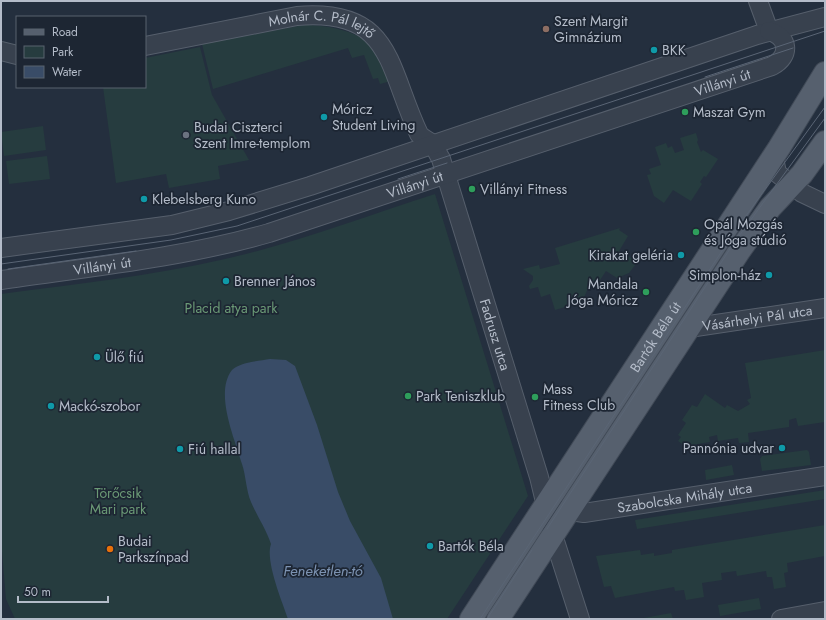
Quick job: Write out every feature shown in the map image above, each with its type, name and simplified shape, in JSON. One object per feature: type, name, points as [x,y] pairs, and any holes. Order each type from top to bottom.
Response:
[{"type":"main road","name":"Bartók Béla út","points":[[471,619],[776,152],[825,73]]},
{"type":"main road","name":"Bartók Béla út","points":[[498,619],[757,226],[770,208],[791,186],[825,142]]},
{"type":"street","points":[[758,1],[769,31]]},
{"type":"street","name":"Molnár C. Pál lejtő","points":[[146,46],[297,16],[314,14],[344,18],[362,27],[378,38],[392,64],[420,136],[432,144]]},
{"type":"street","points":[[1,248],[121,233],[202,218],[270,200],[769,31],[825,18]]},
{"type":"street","name":"Villányi út","points":[[1,280],[121,264],[211,248],[269,233],[768,68],[784,57],[785,44],[780,35],[769,31]]},
{"type":"street","points":[[1,51],[16,55]]},
{"type":"street","name":"Fadrusz utca","points":[[432,144],[441,158],[546,505],[553,535],[580,619]]},
{"type":"street","points":[[776,152],[775,163],[777,173],[791,186],[825,204]]},
{"type":"street","name":"Vásárhelyi Pál utca","points":[[689,328],[825,308]]},
{"type":"street","name":"Szabolcska Mihály utca","points":[[546,505],[568,511],[584,513],[825,476]]},
{"type":"street","points":[[781,619],[825,611]]},
{"type":"green space","points":[[304,25],[340,29],[365,40],[371,45],[382,62],[391,81],[380,84],[378,78],[373,79],[364,55],[352,58],[348,48],[213,89],[202,44]]},
{"type":"green space","points":[[200,47],[212,95],[249,160],[218,166],[220,179],[169,188],[166,174],[116,183],[103,88],[146,88],[146,58]]},
{"type":"green space","points":[[43,126],[46,150],[4,156],[1,132]]},
{"type":"green space","points":[[696,133],[698,140],[697,142],[701,152],[703,150],[718,159],[706,177],[704,176],[700,182],[702,184],[691,201],[673,190],[664,203],[654,196],[647,175],[651,174],[649,169],[661,165],[655,147],[666,143],[668,148],[672,146],[675,153],[684,150],[680,138]]},
{"type":"green space","points":[[47,156],[50,179],[9,184],[6,161]]},
{"type":"green space","points":[[435,194],[528,496],[447,619],[15,619],[6,599],[1,540],[1,294],[141,275],[252,253]]},
{"type":"green space","points":[[620,228],[619,230],[628,236],[619,251],[631,258],[633,256],[639,260],[629,273],[617,278],[606,271],[594,289],[589,286],[582,302],[555,310],[550,294],[541,297],[538,287],[530,289],[529,286],[533,280],[533,276],[523,269],[539,265],[540,269],[560,264],[555,248]]},
{"type":"green space","points":[[825,350],[825,422],[798,426],[796,418],[789,420],[789,427],[748,433],[749,442],[739,443],[738,438],[718,441],[717,435],[709,437],[710,442],[685,446],[678,441],[681,437],[678,435],[686,423],[682,420],[692,405],[697,407],[705,394],[725,408],[727,405],[738,411],[750,404],[747,400],[751,398],[745,363]]},
{"type":"green space","points":[[807,450],[809,452],[811,465],[762,471],[760,459],[762,456]]},
{"type":"green space","points":[[732,465],[734,475],[706,480],[705,470]]},
{"type":"green space","points":[[825,490],[825,499],[637,529],[635,520]]},
{"type":"green space","points":[[825,525],[825,556],[787,563],[788,572],[784,573],[786,587],[774,589],[772,577],[767,577],[766,571],[737,576],[736,571],[721,573],[722,580],[702,583],[704,597],[686,600],[684,590],[675,591],[674,587],[615,598],[611,586],[604,587],[596,556],[640,550],[641,555],[654,553],[654,556],[672,553],[672,550]]},
{"type":"green space","points":[[759,598],[761,609],[720,616],[718,605]]},
{"type":"green space","points":[[671,613],[673,619],[638,619]]},
{"type":"water","name":"Feneketlen-tó","points":[[270,359],[286,360],[295,366],[317,425],[338,492],[350,521],[381,578],[393,619],[288,619],[272,570],[270,560],[271,544],[249,497],[225,403],[227,380],[235,367],[255,361]]},
{"type":"tram line","points":[[1,264],[171,240],[237,226],[825,31]]},
{"type":"tram line","points":[[705,77],[793,48]]},
{"type":"tram line","points":[[480,619],[737,228],[825,107]]},
{"type":"tram line","points":[[739,236],[825,118]]},
{"type":"tram line","points":[[398,179],[447,163]]},
{"type":"tram line","points":[[547,529],[730,249]]},
{"type":"tram line","points":[[8,269],[136,251]]},
{"type":"tram line","points":[[487,619],[532,550]]},
{"type":"place","name":"Szent Margit Gimnázium","points":[[546,29]]},
{"type":"place","name":"BKK","points":[[654,50]]},
{"type":"place","name":"Maszat Gym","points":[[685,112]]},
{"type":"place","name":"Móricz Student Living","points":[[324,117]]},
{"type":"place","name":"Budai Ciszterci Szent Imre-templom","points":[[186,135]]},
{"type":"place","name":"Villányi Fitness","points":[[472,189]]},
{"type":"place","name":"Klebelsberg Kuno","points":[[144,199]]},
{"type":"place","name":"Opál Mozgás és Jóga stúdió","points":[[696,232]]},
{"type":"place","name":"Kirakat geléria","points":[[681,255]]},
{"type":"place","name":"Simplon-ház","points":[[769,275]]},
{"type":"place","name":"Brenner János","points":[[226,281]]},
{"type":"place","name":"Mandala Jóga Móricz","points":[[646,292]]},
{"type":"place","name":"Ülő fiú","points":[[97,357]]},
{"type":"place","name":"Park Teniszklub","points":[[408,396]]},
{"type":"place","name":"Mass Fitness Club","points":[[535,397]]},
{"type":"place","name":"Mackó-szobor","points":[[51,406]]},
{"type":"place","name":"Pannónia udvar","points":[[782,448]]},
{"type":"place","name":"Fiú hallal","points":[[180,449]]},
{"type":"place","name":"Bartók Béla","points":[[430,546]]},
{"type":"place","name":"Budai Parkszínpad","points":[[110,549]]},
{"type":"park label","name":"Placid atya park","points":[[231,308]]},
{"type":"park label","name":"Törőcsik Mari park","points":[[118,502]]}]
